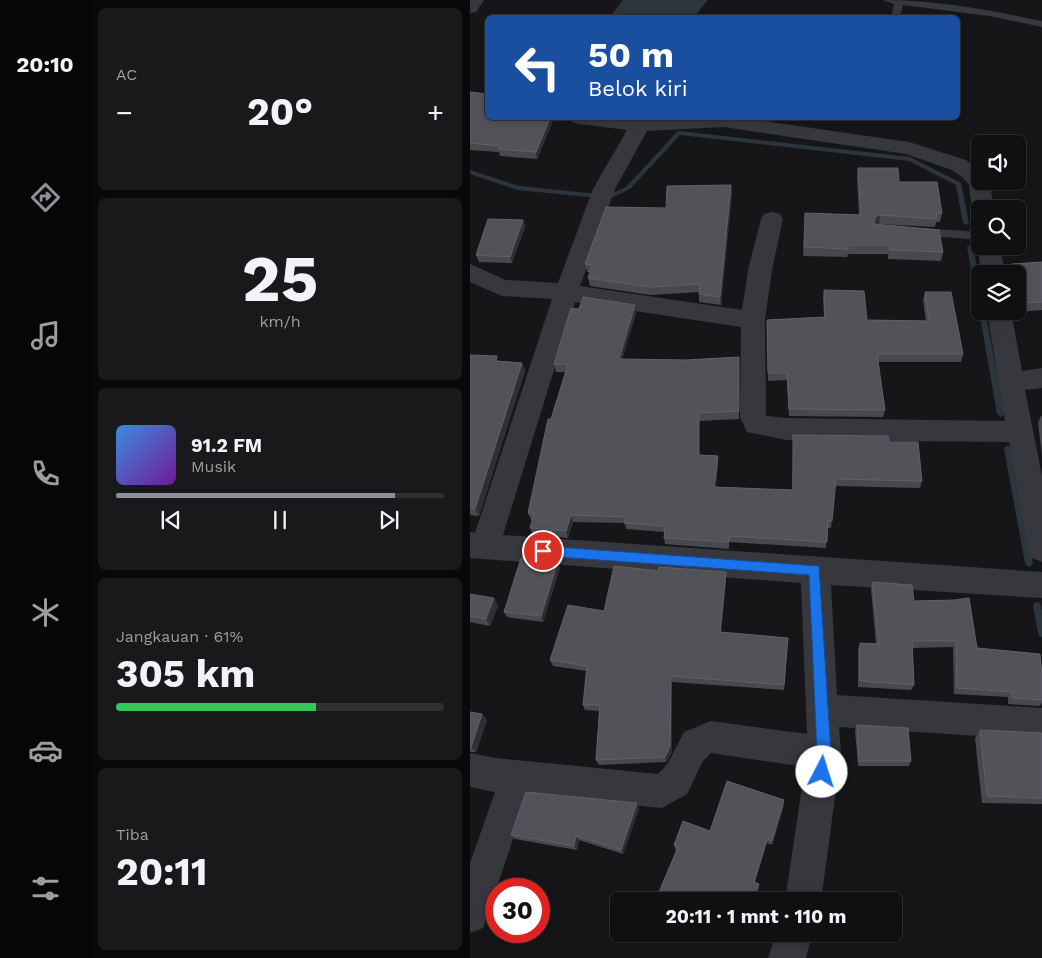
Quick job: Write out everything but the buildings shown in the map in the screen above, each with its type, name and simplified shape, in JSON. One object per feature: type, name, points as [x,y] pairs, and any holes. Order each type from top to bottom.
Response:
[{"type":"street","points":[[470,8],[474,0]]},
{"type":"street","points":[[596,120],[640,125],[724,121],[909,148],[959,165],[969,172],[979,184],[982,200]]},
{"type":"street","points":[[640,125],[601,198],[566,292],[478,546],[1042,584]]},
{"type":"street","points":[[772,219],[760,270],[753,320],[753,417],[756,425],[787,429],[1020,432]]},
{"type":"street","points":[[470,272],[502,288],[566,292],[753,320]]},
{"type":"street","points":[[1001,320],[1042,549]]},
{"type":"street","points":[[1011,382],[1042,378]]},
{"type":"street","points":[[804,892],[824,753],[815,570]]},
{"type":"street","points":[[823,710],[1042,724]]},
{"type":"street","points":[[470,770],[517,777],[662,791],[675,782],[694,744],[700,739],[711,737],[824,753]]},
{"type":"street","points":[[470,915],[517,777]]},
{"type":"street","points":[[787,958],[792,942]]},
{"type":"lane","points":[[887,0],[989,13],[1042,24]]},
{"type":"lane","points":[[896,15],[899,1]]},
{"type":"lane","points":[[907,231],[971,235]]},
{"type":"shaded area","points":[[623,0],[708,0],[696,15],[612,15]]},
{"type":"waterway","points":[[470,172],[518,188],[609,197],[628,188],[679,133],[910,159],[959,184],[966,223]]},
{"type":"waterway","points":[[970,247],[973,265]]},
{"type":"waterway","points":[[984,320],[1001,414]]},
{"type":"waterway","points":[[1008,449],[1029,563]]},
{"type":"waterway","points":[[1037,606],[1042,633]]},
{"type":"route","points":[[543,551],[815,570],[823,710],[824,753],[822,772]]}]
